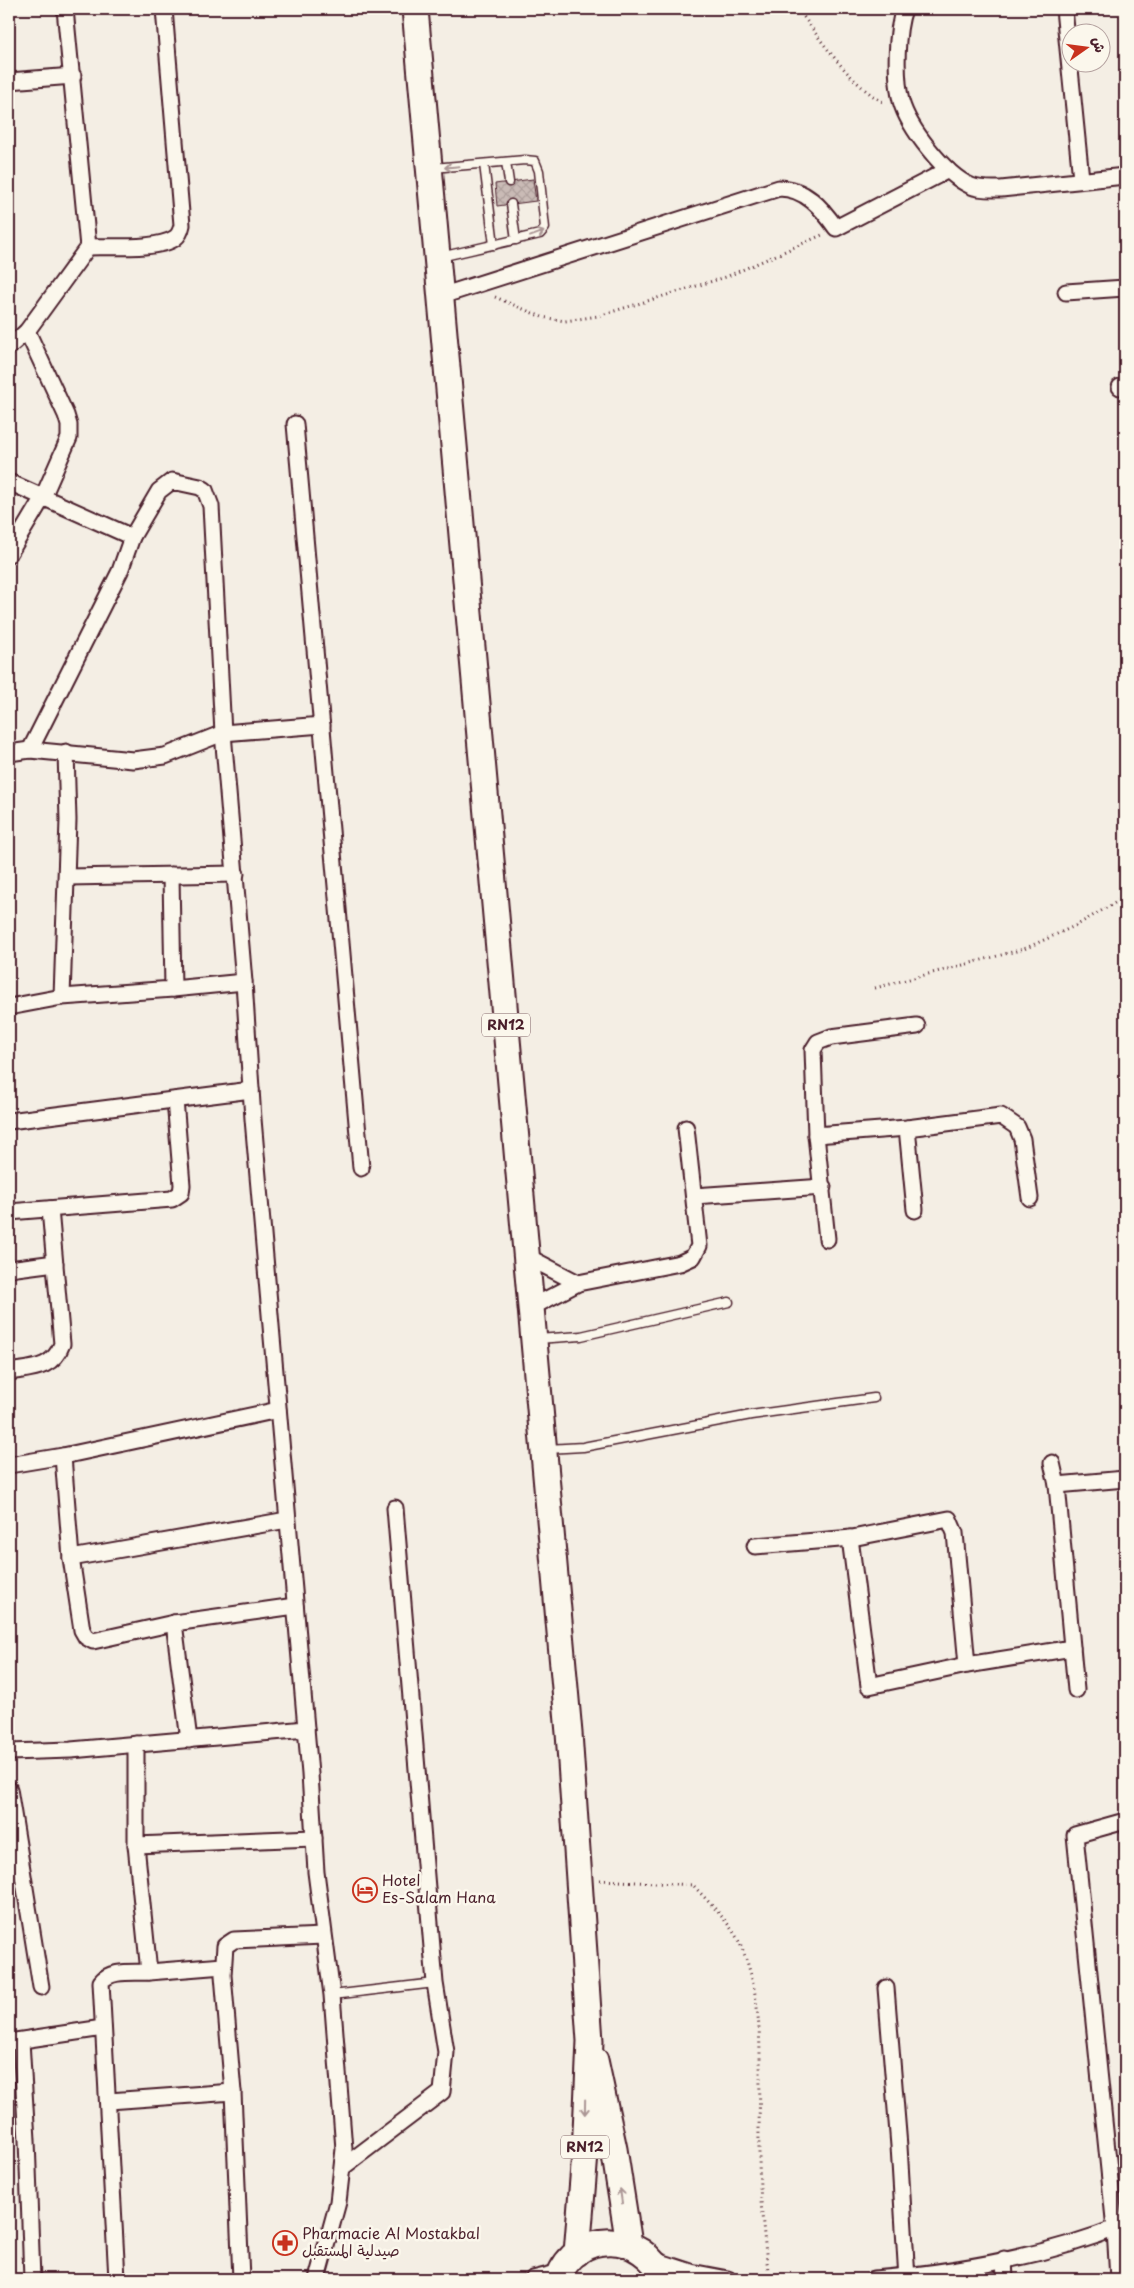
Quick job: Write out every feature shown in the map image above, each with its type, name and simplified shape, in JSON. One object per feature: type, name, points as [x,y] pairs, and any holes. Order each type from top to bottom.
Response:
[{"type":"main road","name":"RN12","points":[[415,9],[569,1733],[590,2041],[585,2154],[577,2253]]},
{"type":"main road","name":"RN12","points":[[590,2041],[606,2103],[628,2244]]},
{"type":"main road","points":[[559,2276],[577,2253],[589,2246],[602,2242],[628,2244],[657,2269]]},
{"type":"street","points":[[9,347],[28,331],[88,247],[79,165],[73,76],[65,9]]},
{"type":"street","points":[[88,247],[156,244],[172,240],[181,231],[164,9]]},
{"type":"street","points":[[904,9],[901,18],[898,80],[906,114],[920,137],[948,170],[971,186],[982,189],[1023,188],[1081,179],[1125,176]]},
{"type":"street","points":[[1064,9],[1081,179]]},
{"type":"street","points":[[9,81],[73,76]]},
{"type":"street","points":[[441,296],[779,188],[792,188],[806,195],[826,214],[836,228],[948,170]]},
{"type":"street","points":[[1066,292],[1125,288]]},
{"type":"street","points":[[9,554],[43,497],[68,438],[69,425],[28,331]]},
{"type":"street","points":[[295,424],[361,1168]]},
{"type":"street","points":[[30,750],[120,571],[132,537],[154,497],[165,485],[172,481],[200,487],[205,490],[210,506],[223,733],[236,874],[251,1090],[287,1520],[323,1936],[332,1995],[341,2100],[343,2167],[332,2231],[317,2279]]},
{"type":"street","points":[[9,482],[132,537]]},
{"type":"street","points":[[9,752],[30,750],[66,752],[133,760],[165,756],[223,733],[322,725]]},
{"type":"street","points":[[62,997],[67,877],[66,752]]},
{"type":"street","points":[[67,877],[236,874]]},
{"type":"street","points":[[171,875],[173,989]]},
{"type":"street","points":[[9,1007],[62,997],[244,982]]},
{"type":"street","points":[[827,1239],[816,1135],[813,1050],[818,1042],[831,1037],[917,1026]]},
{"type":"street","points":[[9,1121],[251,1090]]},
{"type":"street","points":[[9,1212],[172,1199],[181,1193],[175,1100]]},
{"type":"street","points":[[816,1135],[907,1128],[1001,1116],[1017,1127],[1022,1139],[1030,1198]]},
{"type":"street","points":[[532,1307],[578,1283],[680,1263],[693,1257],[699,1246],[686,1128]]},
{"type":"street","points":[[907,1128],[915,1210]]},
{"type":"street","points":[[694,1196],[823,1187]]},
{"type":"street","points":[[9,1372],[46,1365],[58,1355],[62,1344],[50,1209]]},
{"type":"street","points":[[526,1256],[578,1283]]},
{"type":"street","points":[[9,1269],[55,1263]]},
{"type":"street","points":[[9,1465],[63,1456],[278,1410]]},
{"type":"street","points":[[63,1456],[71,1558],[82,1630],[86,1637],[93,1641],[174,1623],[295,1606]]},
{"type":"street","points":[[1052,1463],[1057,1485],[1076,1690]]},
{"type":"street","points":[[1057,1485],[1125,1479]]},
{"type":"street","points":[[343,2167],[442,2092],[446,2052],[435,1983],[394,1508]]},
{"type":"street","points":[[756,1546],[850,1538],[949,1519],[955,1533],[967,1664]]},
{"type":"street","points":[[71,1558],[287,1520]]},
{"type":"street","points":[[850,1538],[869,1686],[967,1664],[1072,1648]]},
{"type":"street","points":[[174,1623],[189,1740]]},
{"type":"street","points":[[9,1752],[189,1740],[306,1729]]},
{"type":"street","points":[[136,1744],[136,1845],[149,1972]]},
{"type":"street","points":[[9,1790],[14,1852],[41,1987]]},
{"type":"street","points":[[1118,2279],[1120,2227],[1074,1835],[1125,1821]]},
{"type":"street","points":[[136,1845],[314,1838]]},
{"type":"street","points":[[241,2279],[233,2092],[223,1966],[225,1946],[228,1942],[267,1938],[323,1936]]},
{"type":"street","points":[[118,2279],[101,1982],[105,1977],[223,1966]]},
{"type":"street","points":[[886,1988],[899,2146],[906,2277]]},
{"type":"street","points":[[32,2279],[27,2140],[15,2042],[103,2028]]},
{"type":"street","points":[[109,2101],[233,2092]]},
{"type":"street","points":[[874,2279],[906,2277],[1004,2259],[1070,2243],[1120,2227]]},
{"type":"street","points":[[1004,2259],[1006,2279]]},
{"type":"street","points":[[657,2269],[691,2272],[728,2279]]},
{"type":"street","points":[[533,2279],[559,2276]]},
{"type":"lane","points":[[429,168],[506,162],[535,162],[540,180],[545,230],[516,240],[438,258]]},
{"type":"lane","points":[[506,162],[509,182]]},
{"type":"lane","points":[[484,164],[494,245]]},
{"type":"lane","points":[[511,204],[516,240]]},
{"type":"lane","points":[[535,1339],[581,1336],[730,1302]]},
{"type":"lane","points":[[543,1449],[583,1448],[751,1415],[874,1398]]},
{"type":"lane","points":[[332,1995],[435,1983]]},
{"type":"path","points":[[798,9],[822,42],[855,80],[880,101],[906,114]]},
{"type":"path","points":[[474,286],[542,317],[565,321],[598,316],[726,276],[836,228]]},
{"type":"path","points":[[875,988],[1024,949],[1077,925],[1125,897]]},
{"type":"path","points":[[578,1879],[693,1885],[728,1926],[741,1946],[752,1974],[758,2016],[759,2153],[762,2212],[769,2279]]},
{"type":"building","points":[[533,179],[536,201],[497,206],[495,184]]},
{"type":"place","name":"Hotel Es-Salam Hana","points":[[365,1890]]},
{"type":"place","name":"Pharmacie Al Mostakbal صيدلية المستقبل","points":[[285,2243]]}]
